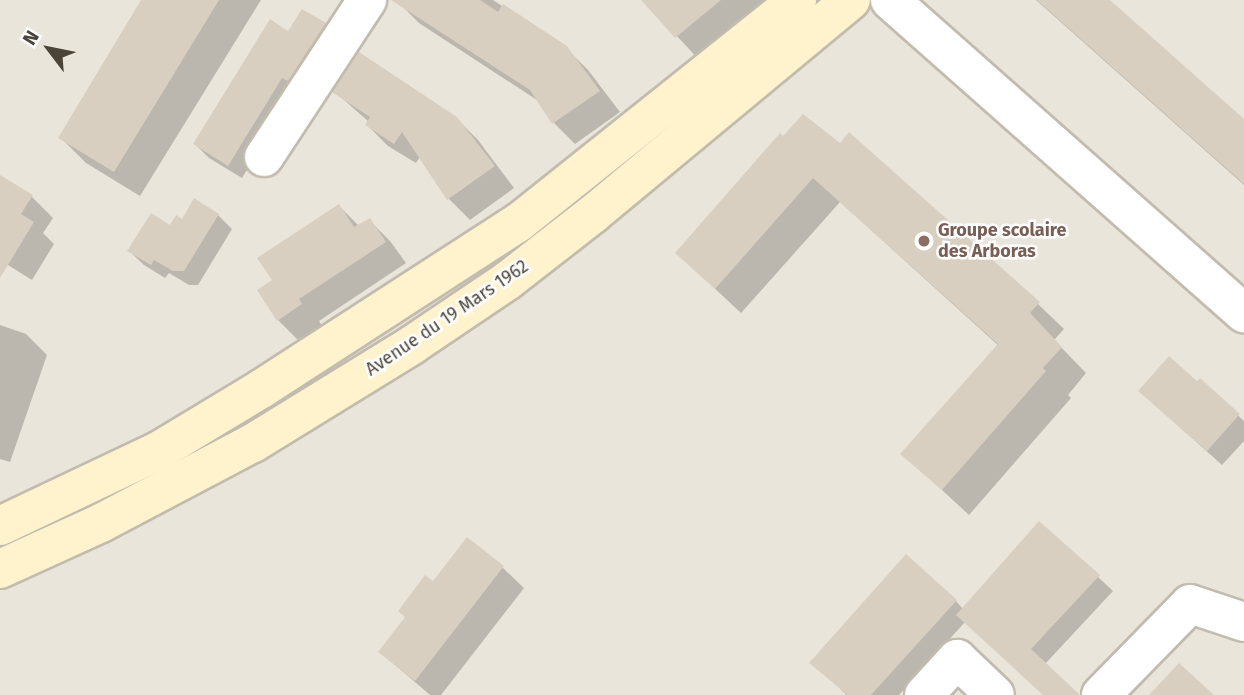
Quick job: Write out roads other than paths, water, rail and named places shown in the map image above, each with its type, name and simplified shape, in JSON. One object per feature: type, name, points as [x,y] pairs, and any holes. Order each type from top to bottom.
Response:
[{"type":"main road","points":[[0,526],[160,450],[261,389],[518,223],[797,0]]},
{"type":"main road","name":"Avenue du 19 Mars 1962","points":[[0,569],[101,523],[253,443],[411,345],[507,281],[850,0]]},
{"type":"street","points":[[264,157],[367,0]]},
{"type":"street","points":[[890,0],[1244,313]]},
{"type":"street","points":[[1101,695],[1190,604],[1244,622]]},
{"type":"street","points":[[924,695],[957,659],[995,695]]},
{"type":"place","name":"Groupe scolaire des Arboras","points":[[924,241]]}]
